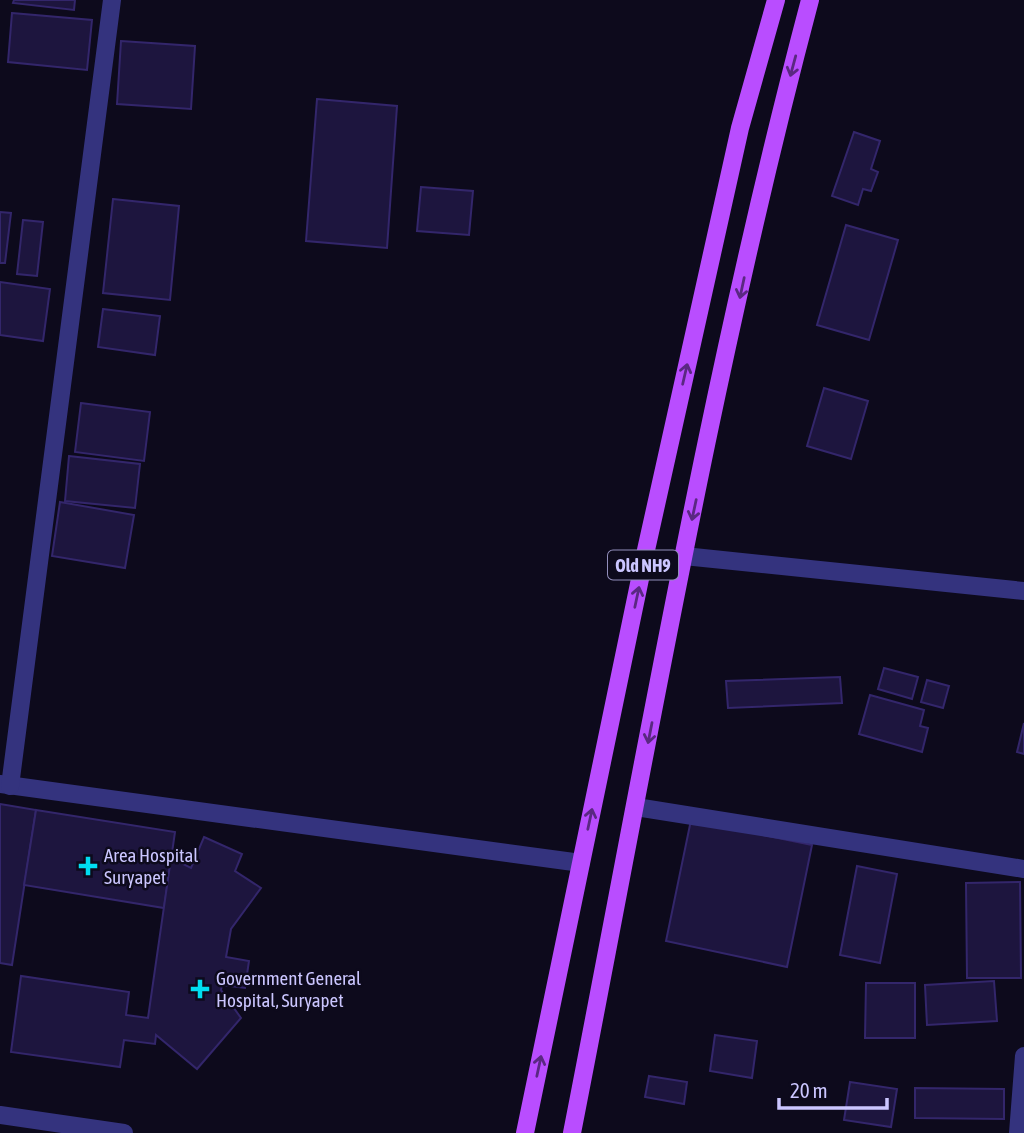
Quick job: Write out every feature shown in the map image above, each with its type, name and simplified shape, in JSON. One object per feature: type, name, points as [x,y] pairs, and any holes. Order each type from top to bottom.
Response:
[{"type":"main road","name":"Old NH9","points":[[525,1133],[643,564],[740,128],[776,0]]},
{"type":"main road","name":"Old NH9","points":[[572,1133],[684,556],[774,137],[810,0]]},
{"type":"street","points":[[112,0],[5,785],[581,863]]},
{"type":"street","points":[[684,556],[1024,591]]},
{"type":"street","points":[[636,807],[1024,869]]},
{"type":"street","points":[[1018,1133],[1024,1056]]},
{"type":"street","points":[[0,1115],[124,1133]]},
{"type":"building","points":[[14,0],[75,0],[74,10],[13,3]]},
{"type":"building","points":[[12,13],[92,20],[87,70],[8,62]]},
{"type":"building","points":[[121,41],[195,46],[191,109],[117,104]]},
{"type":"building","points":[[317,99],[397,106],[387,248],[306,241]]},
{"type":"building","points":[[854,132],[880,141],[871,169],[878,172],[871,191],[863,189],[858,205],[832,196]]},
{"type":"building","points":[[421,187],[473,191],[469,235],[417,231]]},
{"type":"building","points":[[113,199],[179,206],[170,300],[103,293]]},
{"type":"building","points":[[0,212],[11,213],[5,263],[0,263]]},
{"type":"building","points":[[23,220],[43,222],[37,276],[17,274]]},
{"type":"building","points":[[846,225],[898,240],[869,340],[817,325]]},
{"type":"building","points":[[0,282],[50,289],[43,341],[0,335]]},
{"type":"building","points":[[103,309],[160,316],[155,355],[98,347]]},
{"type":"building","points":[[824,388],[868,401],[851,459],[807,446]]},
{"type":"building","points":[[81,403],[150,412],[144,461],[75,452]]},
{"type":"building","points":[[69,456],[140,464],[135,508],[65,501]]},
{"type":"building","points":[[60,502],[134,515],[125,568],[52,556]]},
{"type":"building","points":[[884,668],[918,677],[912,699],[878,689]]},
{"type":"building","points":[[840,677],[842,703],[728,708],[726,681]]},
{"type":"building","points":[[927,680],[949,686],[943,708],[921,702]]},
{"type":"building","points":[[870,695],[924,710],[920,726],[928,728],[922,752],[859,734]]},
{"type":"building","points":[[1024,723],[1024,754],[1017,752]]},
{"type":"building","points":[[0,804],[36,810],[12,965],[0,963]]},
{"type":"building","points":[[36,810],[175,832],[164,908],[24,885]]},
{"type":"building","points":[[691,820],[812,845],[787,967],[666,941]]},
{"type":"building","points":[[204,837],[242,854],[235,871],[261,888],[231,929],[226,957],[249,961],[245,988],[222,985],[221,990],[241,1018],[197,1069],[156,1035],[155,1044],[124,1040],[120,1067],[11,1052],[21,976],[129,992],[126,1015],[148,1018],[171,858],[191,868]]},
{"type":"building","points":[[857,866],[897,874],[880,963],[840,955]]},
{"type":"building","points":[[1020,882],[1021,978],[967,978],[966,883]]},
{"type":"building","points":[[994,981],[997,1021],[927,1025],[925,985]]},
{"type":"building","points":[[866,983],[915,983],[915,1038],[865,1038]]},
{"type":"building","points":[[715,1035],[757,1041],[752,1078],[710,1071]]},
{"type":"building","points":[[649,1076],[687,1082],[684,1104],[645,1097]]},
{"type":"building","points":[[850,1082],[897,1089],[891,1127],[844,1120]]},
{"type":"building","points":[[915,1088],[1004,1089],[1004,1119],[915,1118]]},
{"type":"place","name":"Area Hospital Suryapet","points":[[88,866]]},
{"type":"place","name":"Government General Hospital, Suryapet","points":[[200,989]]}]
